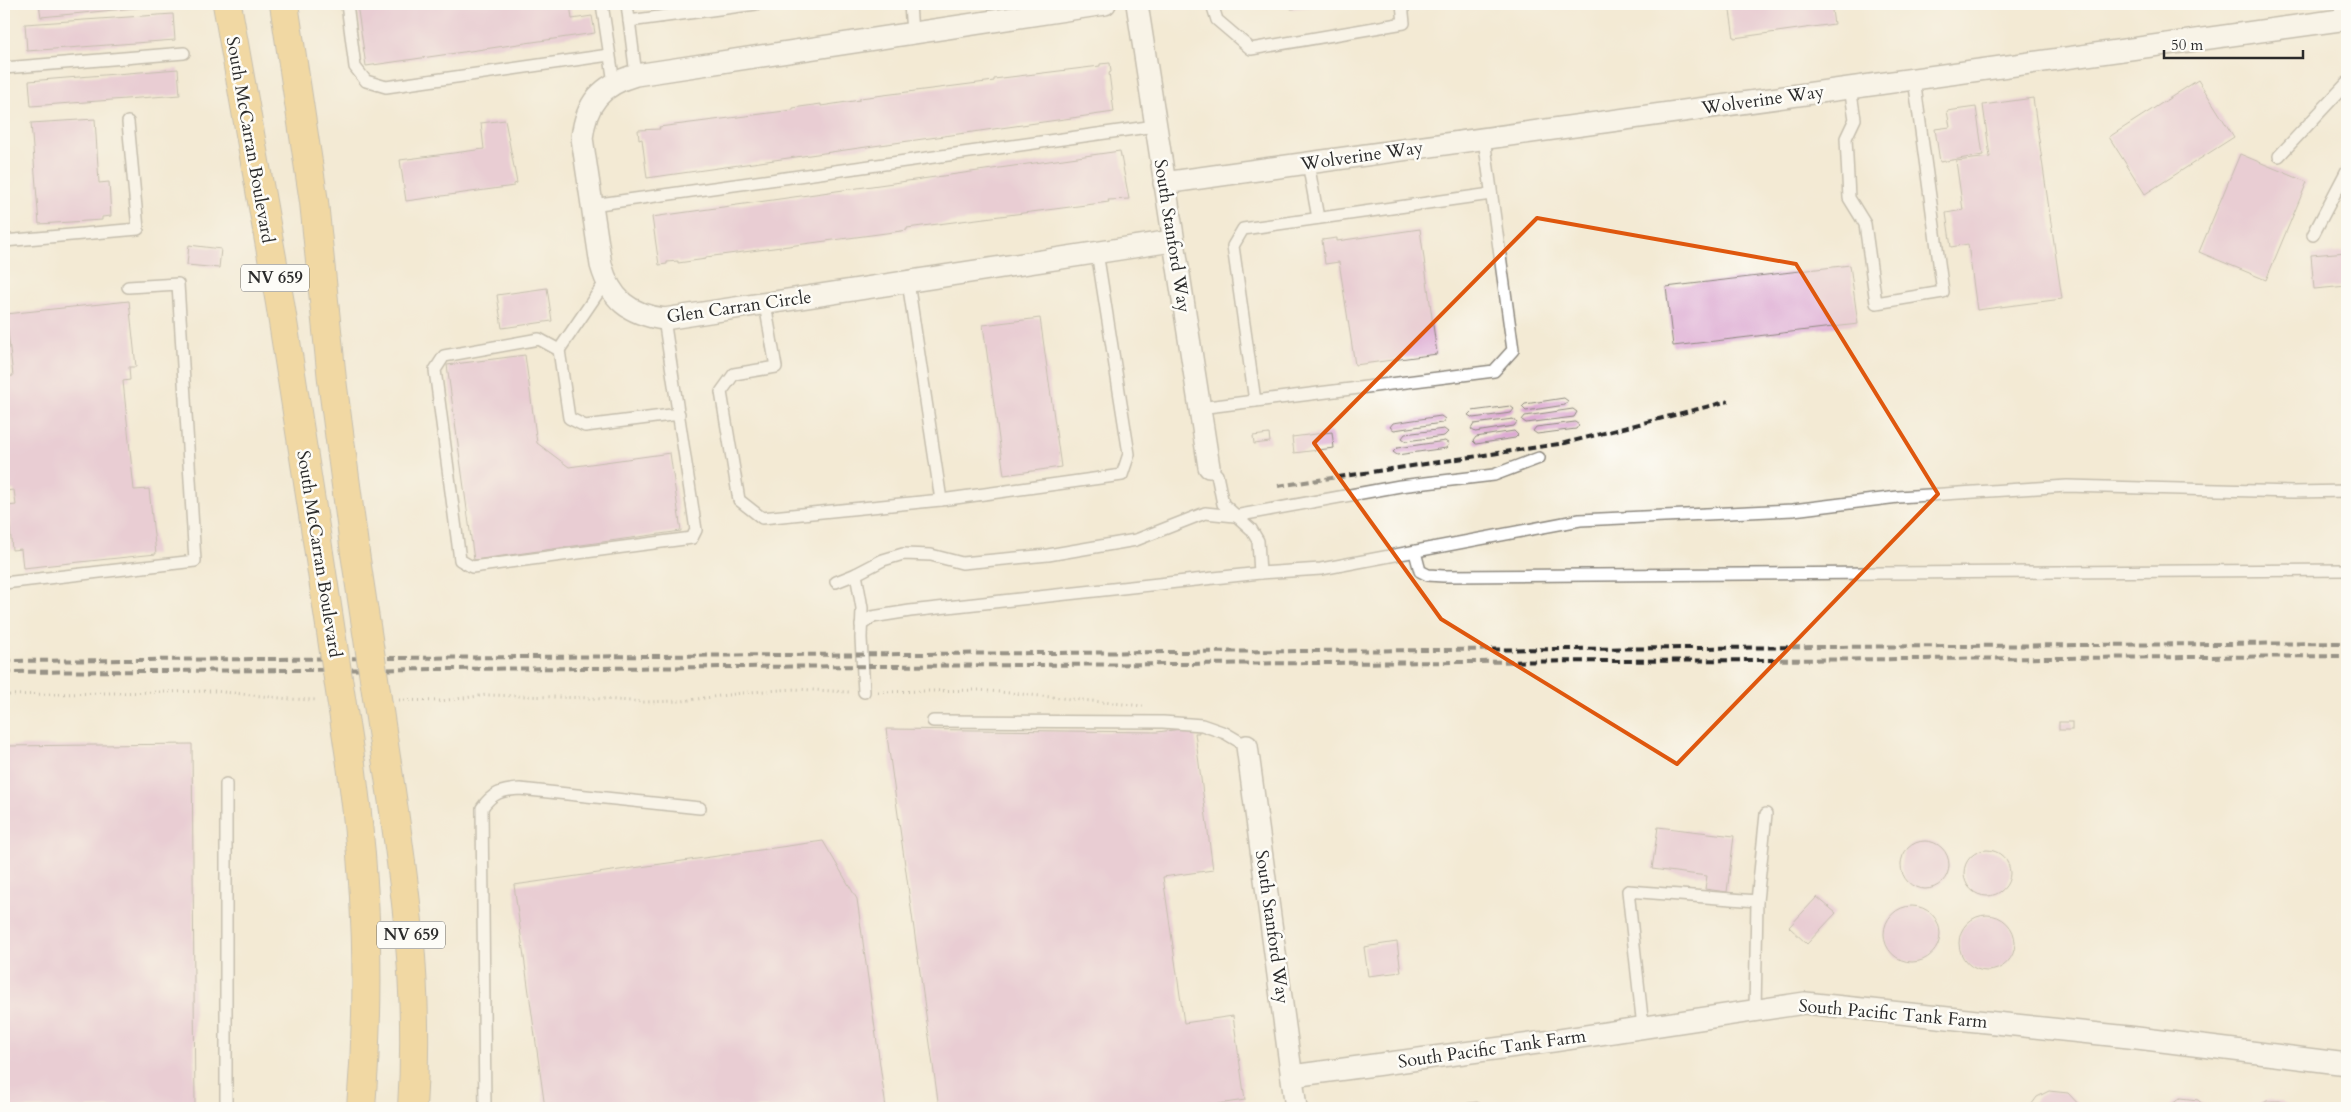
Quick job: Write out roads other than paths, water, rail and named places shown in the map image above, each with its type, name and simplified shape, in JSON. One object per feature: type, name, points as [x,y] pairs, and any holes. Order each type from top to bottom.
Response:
[{"type":"main road","name":"South McCarran Boulevard","points":[[227,4],[280,303],[351,764],[364,879],[368,944],[368,1014],[361,1108]]},
{"type":"main road","name":"South McCarran Boulevard","points":[[286,7],[314,202],[333,390],[355,553],[406,893],[413,965],[415,1039],[412,1108]]},
{"type":"street","name":"Glen Carran Circle","points":[[1105,4],[636,75],[614,83],[605,88],[592,102],[584,120],[582,138],[601,266],[606,281],[616,297],[628,308],[646,316],[664,319],[1172,241]]},
{"type":"street","name":"South Stanford Way","points":[[1137,4],[1172,241],[1209,467]]},
{"type":"street","name":"Wolverine Way","points":[[1164,183],[2347,20],[2345,4]]},
{"type":"street","name":"South Stanford Way","points":[[1247,746],[1296,1108]]},
{"type":"street","name":"South Pacific Tank Farm","points":[[1292,1076],[1755,1010],[1810,1004],[2129,1037],[2347,1064]]},
{"type":"lane","points":[[347,4],[355,67],[366,81],[386,87],[609,55]]},
{"type":"lane","points":[[602,4],[614,83]]},
{"type":"lane","points":[[626,4],[636,75]]},
{"type":"lane","points":[[629,21],[756,4]]},
{"type":"lane","points":[[910,4],[912,33]]},
{"type":"lane","points":[[1212,4],[1217,20],[1251,49],[1404,23],[1402,4]]},
{"type":"lane","points":[[4,68],[184,53]]},
{"type":"lane","points":[[1850,88],[1856,119],[1846,138],[1849,198],[1865,224],[1876,303],[1943,292],[1914,79]]},
{"type":"lane","points":[[2279,156],[2347,83]]},
{"type":"lane","points":[[4,241],[138,229],[128,122]]},
{"type":"lane","points":[[592,205],[1155,126]]},
{"type":"lane","points":[[1199,408],[1494,371],[1513,350],[1484,139]]},
{"type":"lane","points":[[1308,163],[1318,218]]},
{"type":"lane","points":[[2313,235],[2347,170]]},
{"type":"lane","points":[[1255,401],[1233,246],[1243,229],[1491,194]]},
{"type":"lane","points":[[765,304],[776,367],[734,374],[721,392],[739,500],[762,518],[941,500],[1122,475],[1129,454],[1097,252]]},
{"type":"lane","points":[[606,281],[559,350],[569,418],[585,426],[679,414]]},
{"type":"lane","points":[[908,282],[941,500]]},
{"type":"lane","points":[[4,583],[195,561],[178,284],[128,287]]},
{"type":"lane","points":[[559,350],[539,339],[444,356],[435,370],[460,560],[472,567],[692,538],[696,530],[664,319]]},
{"type":"lane","points":[[836,582],[883,560],[903,554],[931,555],[962,563],[1048,555],[1136,540],[1205,513],[1235,516],[1400,486],[1494,475],[1539,458]]},
{"type":"lane","points":[[1209,467],[1217,475],[1223,504],[1252,529],[1258,541],[1260,573]]},
{"type":"lane","points":[[861,625],[872,617],[910,611],[1260,573],[1321,570],[1580,520],[1793,510],[1898,497],[2067,486],[2294,492],[2347,491]]},
{"type":"lane","points":[[1415,552],[1420,571],[1428,576],[2347,570]]},
{"type":"lane","points":[[856,574],[862,608],[864,692]]},
{"type":"lane","points":[[933,721],[1163,722],[1202,725],[1225,733],[1247,746]]},
{"type":"lane","points":[[226,784],[226,1108]]},
{"type":"lane","points":[[485,1108],[482,808],[488,798],[502,790],[520,789],[700,808]]},
{"type":"lane","points":[[1755,1010],[1757,901],[1766,814]]},
{"type":"lane","points":[[1643,1027],[1628,891],[1757,901]]},
{"type":"railway","points":[[1278,486],[1565,443],[1729,401]]},
{"type":"railway","points":[[4,661],[2347,643]]},
{"type":"railway","points":[[4,672],[2347,656]]}]
